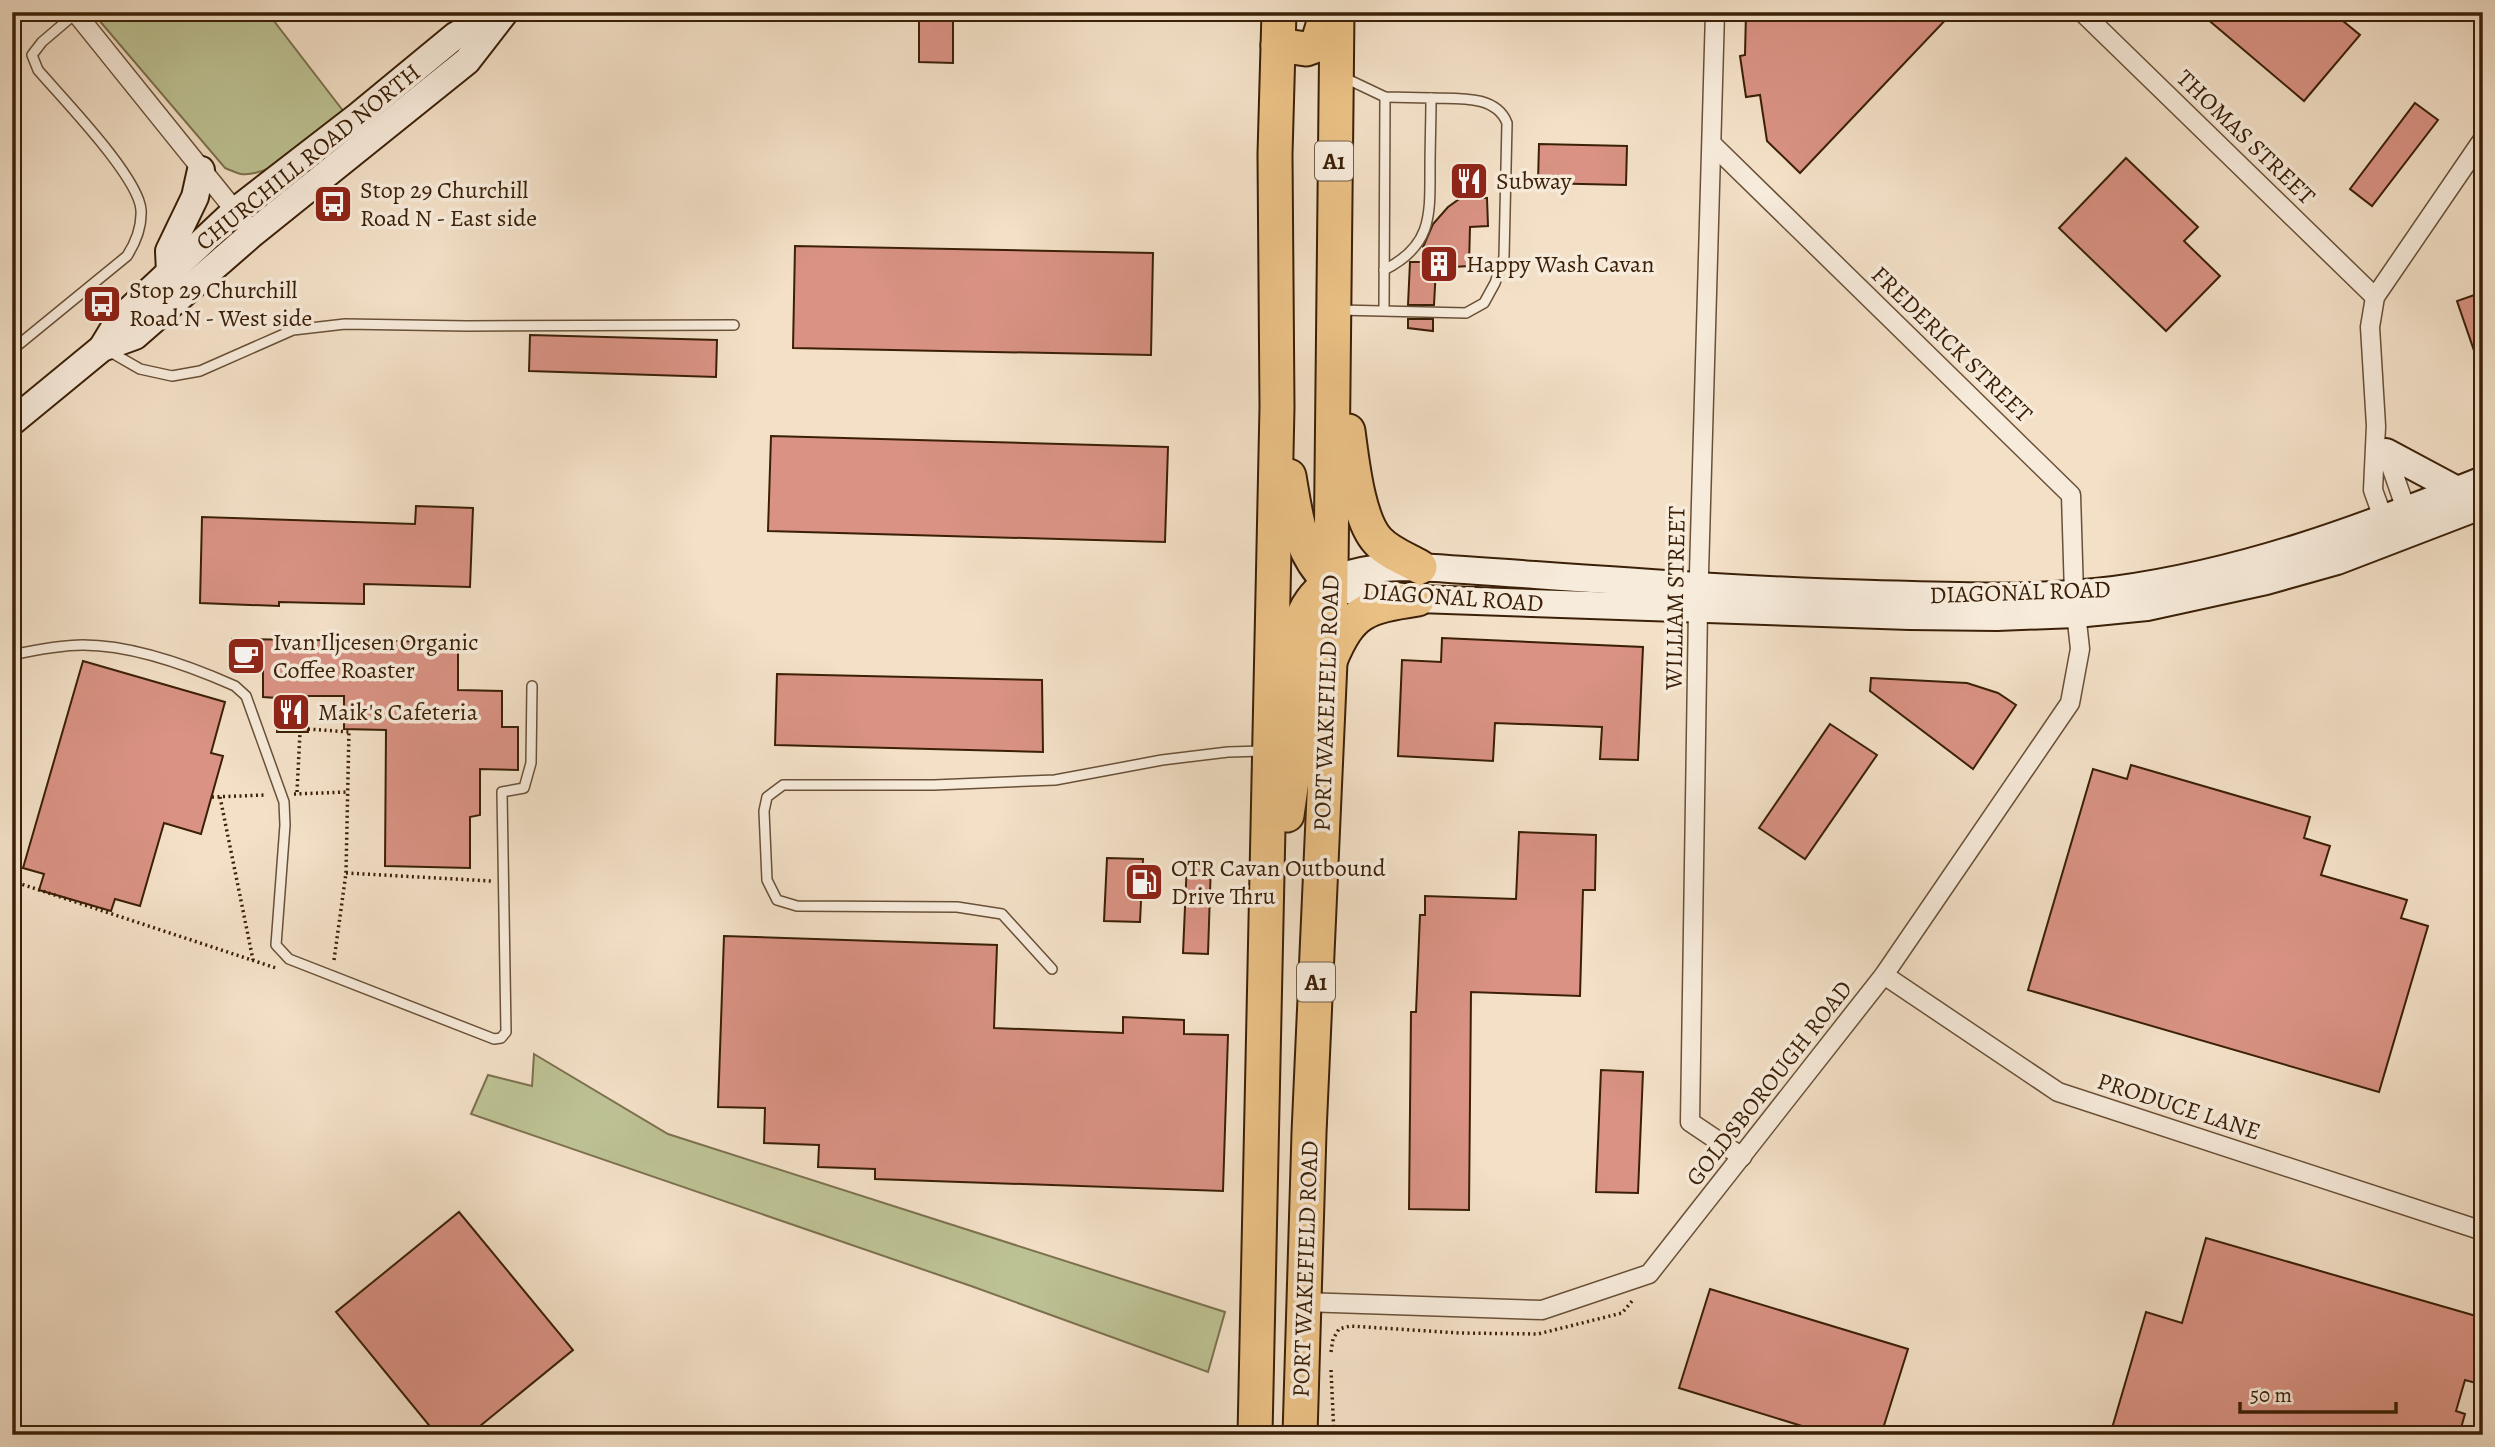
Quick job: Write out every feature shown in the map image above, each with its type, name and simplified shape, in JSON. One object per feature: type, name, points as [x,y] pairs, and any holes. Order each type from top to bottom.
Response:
[{"type":"highway","points":[[1279,28],[1306,50],[1317,45],[1327,12]]},
{"type":"highway","name":"PORT WAKEFIELD ROAD","points":[[1300,1435],[1303,1301],[1330,662],[1337,12]]},
{"type":"highway","name":"PORT WAKEFIELD ROAD","points":[[1255,1435],[1277,407],[1275,154],[1279,28]]},
{"type":"highway","points":[[1330,662],[1342,634],[1367,610],[1419,583],[1378,541],[1362,507],[1354,473],[1332,310]]},
{"type":"highway","points":[[1267,935],[1297,747],[1300,626],[1303,611],[1309,602],[1330,582],[1308,555],[1296,513],[1277,407]]},
{"type":"street","name":"CHURCHILL ROAD NORTH","points":[[102,348],[119,320],[234,212],[358,116],[455,36],[499,12]]},
{"type":"street","name":"CHURCHILL ROAD NORTH","points":[[12,422],[102,348],[135,335],[253,233],[467,61],[505,12]]},
{"type":"street","name":"WILLIAM STREET","points":[[1715,12],[1699,597],[1690,1122],[1742,1157]]},
{"type":"street","name":"THOMAS STREET","points":[[2082,12],[2375,297]]},
{"type":"street","points":[[76,13],[253,233]]},
{"type":"street","points":[[2399,525],[2373,490],[2376,426],[2370,327],[2375,297],[2483,139]]},
{"type":"street","name":"FREDERICK STREET","points":[[1713,145],[2071,495],[2075,604]]},
{"type":"street","points":[[170,272],[169,251],[195,197],[201,170]]},
{"type":"street","points":[[2376,426],[2386,452],[2399,525]]},
{"type":"street","points":[[2386,452],[2457,491]]},
{"type":"street","name":"DIAGONAL ROAD","points":[[1330,582],[1348,590],[1419,583],[1699,597],[1821,593],[2147,607],[2185,601],[2337,562],[2457,491],[2483,481]]},
{"type":"street","name":"DIAGONAL ROAD","points":[[2399,525],[2483,505]]},
{"type":"street","name":"GOLDSBOROUGH ROAD","points":[[1649,1274],[1884,975],[2070,703],[2080,649],[2075,604]]},
{"type":"street","name":"PRODUCE LANE","points":[[1884,975],[2058,1092],[2483,1231]]},
{"type":"street","points":[[1303,1301],[1542,1310],[1649,1274]]},
{"type":"lane","points":[[12,350],[127,256],[138,233],[141,208],[123,171],[38,70],[32,55],[42,42],[76,13]]},
{"type":"lane","points":[[1332,310],[1466,313],[1484,303],[1495,283],[1504,257],[1508,129],[1505,118],[1490,104],[1479,101],[1385,97],[1335,73]]},
{"type":"lane","points":[[1384,310],[1385,97]]},
{"type":"lane","points":[[1384,270],[1402,259],[1415,246],[1430,215],[1431,98]]},
{"type":"lane","points":[[102,348],[140,369],[172,376],[200,371],[293,330],[345,324],[734,325]]},
{"type":"lane","points":[[12,655],[83,645],[137,651],[235,686],[246,696],[284,802],[285,825],[276,945],[289,959],[494,1039],[501,1038],[506,1032],[502,792],[524,788],[531,763],[532,686]]},
{"type":"lane","points":[[1052,969],[1002,914],[957,907],[797,906],[777,900],[766,880],[764,811],[767,797],[783,785],[934,785],[1055,780],[1162,760],[1228,752],[1270,751]]},
{"type":"path","points":[[308,729],[349,731],[346,873],[334,963]]},
{"type":"path","points":[[297,794],[300,732]]},
{"type":"path","points":[[219,797],[253,960]]},
{"type":"path","points":[[346,873],[502,882]]},
{"type":"path","points":[[12,881],[278,969]]},
{"type":"path","points":[[1331,1354],[1333,1339],[1339,1329],[1350,1326],[1459,1333],[1538,1334],[1580,1324],[1622,1313],[1649,1274]]},
{"type":"path","points":[[1331,1367],[1334,1435]]},
{"type":"green space","points":[[92,12],[267,12],[344,112],[296,152],[268,169],[241,174],[225,168]]},
{"type":"green space","points":[[534,1054],[668,1134],[1225,1312],[1208,1372],[971,1286],[471,1114],[488,1075],[532,1086]]},
{"type":"building","points":[[919,12],[953,12],[953,63],[919,62]]},
{"type":"building","points":[[1746,12],[1953,12],[1800,173],[1767,141],[1760,95],[1746,97],[1740,56],[1745,55]]},
{"type":"building","points":[[2199,12],[2332,12],[2360,35],[2304,101]]},
{"type":"building","points":[[2415,103],[2438,120],[2372,206],[2350,189]]},
{"type":"building","points":[[1539,144],[1627,146],[1626,185],[1538,183]]},
{"type":"building","points":[[2126,158],[2198,227],[2184,241],[2220,276],[2166,331],[2059,228]]},
{"type":"building","name":"Happy Wash Cavan","points":[[1462,197],[1487,198],[1488,226],[1470,227],[1469,266],[1436,268],[1434,305],[1408,305],[1410,262],[1423,262],[1423,247],[1433,224],[1448,207]]},
{"type":"building","points":[[795,246],[1153,253],[1151,355],[793,348]]},
{"type":"building","points":[[2483,292],[2483,367],[2480,368],[2457,301]]},
{"type":"building","points":[[1408,319],[1433,319],[1433,331],[1408,328]]},
{"type":"building","points":[[530,335],[717,340],[716,377],[529,371]]},
{"type":"building","points":[[771,436],[1168,447],[1165,542],[768,531]]},
{"type":"building","points":[[416,506],[473,508],[470,587],[364,584],[364,604],[279,602],[279,606],[200,603],[202,517],[415,524]]},
{"type":"building","points":[[1442,638],[1643,647],[1638,760],[1600,759],[1602,727],[1495,723],[1493,761],[1398,756],[1402,660],[1441,662]]},
{"type":"building","points":[[232,639],[458,642],[458,690],[502,691],[502,727],[518,727],[518,770],[480,769],[480,815],[470,817],[470,868],[385,866],[386,730],[344,729],[344,696],[308,696],[308,732],[277,732],[277,698],[263,697],[263,669],[232,669]]},
{"type":"building","points":[[83,661],[225,702],[211,753],[223,756],[201,834],[164,823],[140,906],[115,899],[111,911],[39,890],[44,874],[23,868]]},
{"type":"building","points":[[777,674],[1042,680],[1043,752],[775,745]]},
{"type":"building","points":[[1871,678],[1967,683],[1998,693],[2016,705],[1973,769],[1870,691]]},
{"type":"building","points":[[1830,724],[1877,755],[1805,859],[1759,828]]},
{"type":"building","points":[[2131,765],[2310,817],[2304,838],[2330,846],[2321,875],[2407,900],[2401,918],[2428,926],[2379,1092],[2028,990],[2093,769],[2127,779]]},
{"type":"building","points":[[1519,832],[1596,835],[1595,890],[1583,890],[1580,996],[1471,992],[1469,1210],[1409,1209],[1411,1012],[1416,1012],[1420,915],[1425,915],[1425,896],[1516,899]]},
{"type":"building","points":[[1107,858],[1143,859],[1140,922],[1104,921]]},
{"type":"building","points":[[1187,861],[1211,862],[1208,954],[1183,953]]},
{"type":"building","points":[[724,936],[997,945],[994,1028],[1123,1033],[1123,1017],[1184,1020],[1184,1034],[1228,1035],[1223,1191],[875,1179],[875,1169],[818,1167],[819,1145],[764,1143],[765,1108],[718,1107]]},
{"type":"building","points":[[1601,1070],[1643,1072],[1638,1193],[1596,1192]]},
{"type":"building","points":[[459,1212],[573,1350],[469,1435],[437,1435],[336,1312]]},
{"type":"building","points":[[2206,1238],[2483,1318],[2476,1341],[2483,1343],[2483,1385],[2465,1380],[2456,1411],[2465,1414],[2459,1435],[2110,1435],[2146,1312],[2182,1323]]},
{"type":"building","points":[[1710,1289],[1908,1349],[1881,1435],[1831,1435],[1679,1388]]},
{"type":"place","name":"Subway","points":[[1469,181]]},
{"type":"place","name":"Stop 29 Churchill Road N - East side","points":[[333,204]]},
{"type":"place","name":"Happy Wash Cavan","points":[[1439,264]]},
{"type":"place","name":"Stop 29 Churchill Road N - West side","points":[[102,304]]},
{"type":"place","name":"Ivan Iljcesen Organic Coffee Roaster","points":[[246,656]]},
{"type":"place","name":"Maik's Cafeteria","points":[[291,712]]},
{"type":"place","name":"OTR Cavan Outbound Drive Thru","points":[[1144,882]]}]
